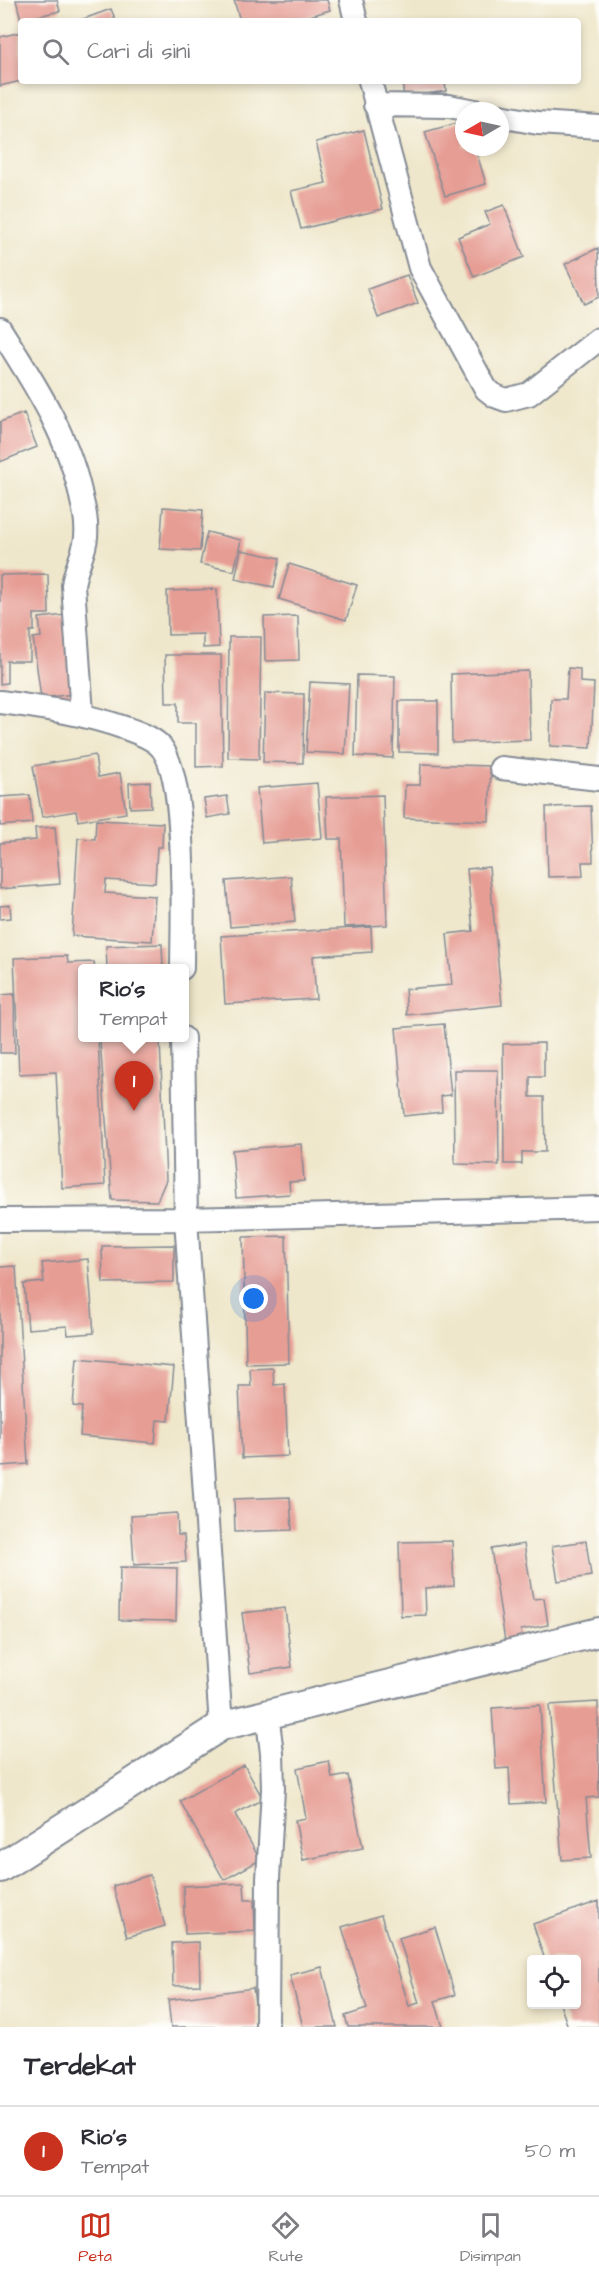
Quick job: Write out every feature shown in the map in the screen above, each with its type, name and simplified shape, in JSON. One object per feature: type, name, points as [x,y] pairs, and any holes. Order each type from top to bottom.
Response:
[{"type":"street","points":[[351,0],[355,18]]},
{"type":"street","points":[[371,84],[420,268],[486,389],[495,396],[506,399],[516,399],[529,394],[599,339]]},
{"type":"street","points":[[375,105],[455,108]]},
{"type":"street","points":[[509,118],[538,123],[599,127]]},
{"type":"street","points":[[0,329],[52,412],[79,483],[86,538],[75,570],[73,585],[82,714]]},
{"type":"street","points":[[0,702],[82,714],[143,735],[160,745],[168,760],[176,787],[180,821],[182,964]]},
{"type":"street","points":[[501,768],[599,779]]},
{"type":"street","points":[[183,1042],[186,1219],[221,1726]]},
{"type":"street","points":[[0,1220],[186,1219],[599,1208]]},
{"type":"street","points":[[0,1868],[221,1726],[599,1632]]},
{"type":"street","points":[[267,1713],[272,1753],[273,1789],[268,1879],[267,2027]]},
{"type":"building","points":[[16,0],[57,0],[60,11],[20,18]]},
{"type":"building","points":[[234,0],[327,0],[330,10],[304,18],[239,18]]},
{"type":"building","points":[[111,9],[115,18],[86,18]]},
{"type":"building","points":[[18,33],[18,82],[0,86],[0,37]]},
{"type":"building","points":[[402,84],[445,84],[446,91],[404,97]]},
{"type":"building","points":[[455,124],[455,156],[478,156],[486,184],[445,196],[425,132]]},
{"type":"building","points":[[364,130],[383,209],[301,229],[291,191],[326,183],[316,142]]},
{"type":"building","points":[[504,205],[524,257],[474,277],[458,237],[490,224],[485,212]]},
{"type":"building","points":[[598,248],[599,297],[584,304],[565,264]]},
{"type":"building","points":[[407,275],[418,303],[378,318],[368,289]]},
{"type":"building","points":[[24,413],[37,447],[0,462],[0,422]]},
{"type":"building","points":[[163,507],[203,510],[200,551],[160,549]]},
{"type":"building","points":[[207,532],[241,540],[234,571],[200,564]]},
{"type":"building","points":[[241,550],[280,558],[274,587],[235,579]]},
{"type":"building","points":[[289,564],[357,585],[346,620],[279,599]]},
{"type":"building","points":[[48,574],[49,614],[34,614],[34,631],[30,631],[30,661],[7,661],[7,683],[0,684],[0,575]]},
{"type":"building","points":[[217,589],[219,647],[203,648],[203,634],[168,635],[167,591]]},
{"type":"building","points":[[65,615],[74,694],[41,698],[33,638],[41,637],[39,618]]},
{"type":"building","points":[[298,616],[299,660],[265,661],[264,617]]},
{"type":"building","points":[[229,637],[261,637],[259,759],[228,758]]},
{"type":"building","points":[[165,655],[221,655],[223,766],[196,767],[196,723],[178,723],[178,703],[166,703]]},
{"type":"building","points":[[568,668],[580,669],[580,682],[594,683],[591,748],[550,746],[551,699],[566,699]]},
{"type":"building","points":[[528,671],[530,740],[452,743],[451,674]]},
{"type":"building","points":[[357,675],[395,676],[393,758],[355,756]]},
{"type":"building","points":[[310,682],[349,684],[345,754],[306,752]]},
{"type":"building","points":[[265,693],[304,694],[303,763],[263,762]]},
{"type":"building","points":[[399,701],[438,701],[438,753],[399,752]]},
{"type":"building","points":[[95,755],[98,777],[120,773],[126,813],[78,821],[76,811],[42,817],[33,766]]},
{"type":"building","points":[[421,764],[491,766],[489,821],[404,818],[405,785],[420,785]]},
{"type":"building","points":[[150,782],[151,807],[130,808],[129,783]]},
{"type":"building","points":[[317,783],[322,838],[262,843],[257,788]]},
{"type":"building","points":[[30,795],[32,823],[0,826],[0,797]]},
{"type":"building","points":[[383,795],[387,925],[344,927],[341,839],[328,839],[326,797]]},
{"type":"building","points":[[227,796],[230,814],[207,818],[204,799]]},
{"type":"building","points":[[591,806],[593,862],[582,862],[583,876],[548,877],[546,807]]},
{"type":"building","points":[[96,820],[163,823],[162,847],[157,847],[155,883],[106,880],[105,893],[155,896],[152,941],[72,936],[78,838],[95,839]]},
{"type":"building","points":[[55,827],[60,884],[0,889],[0,843],[36,840],[35,828]]},
{"type":"building","points":[[489,867],[502,1005],[407,1015],[405,989],[452,985],[447,934],[473,931],[467,869]]},
{"type":"building","points":[[291,876],[295,922],[230,927],[226,881]]},
{"type":"building","points":[[10,905],[11,918],[0,919],[0,906]]},
{"type":"building","points":[[371,927],[372,952],[313,956],[316,999],[225,1004],[221,936]]},
{"type":"building","points":[[162,944],[163,964],[107,964],[106,946]]},
{"type":"building","points":[[67,956],[68,963],[94,962],[94,964],[78,964],[78,1042],[98,1042],[105,1185],[62,1188],[56,1072],[19,1074],[14,958]]},
{"type":"building","points":[[14,994],[15,1053],[0,1053],[0,995]]},
{"type":"building","points":[[444,1024],[451,1095],[441,1096],[442,1112],[404,1116],[396,1028]]},
{"type":"building","points":[[100,1042],[160,1042],[166,1180],[157,1201],[112,1200]]},
{"type":"building","points":[[544,1043],[544,1077],[530,1077],[530,1097],[544,1097],[545,1152],[522,1152],[522,1164],[504,1164],[503,1044]]},
{"type":"building","points":[[454,1070],[498,1070],[499,1165],[455,1164]]},
{"type":"building","points":[[301,1144],[304,1181],[289,1182],[290,1194],[236,1198],[232,1150]]},
{"type":"building","points":[[286,1236],[289,1363],[246,1364],[243,1237]]},
{"type":"building","points":[[174,1245],[174,1282],[103,1283],[102,1246]]},
{"type":"building","points":[[88,1259],[94,1333],[68,1335],[67,1326],[28,1329],[24,1284],[44,1282],[42,1263]]},
{"type":"building","points":[[16,1266],[28,1464],[0,1466],[0,1267]]},
{"type":"building","points":[[77,1358],[174,1367],[169,1421],[157,1420],[155,1443],[80,1436],[82,1407],[73,1406]]},
{"type":"building","points":[[273,1368],[274,1385],[285,1384],[288,1456],[242,1458],[239,1386],[251,1386],[250,1369]]},
{"type":"building","points":[[290,1497],[292,1530],[235,1532],[234,1499]]},
{"type":"building","points":[[177,1513],[178,1535],[184,1535],[186,1562],[134,1565],[131,1516]]},
{"type":"building","points":[[452,1541],[454,1586],[425,1588],[426,1615],[401,1616],[399,1542]]},
{"type":"building","points":[[586,1541],[591,1576],[558,1581],[552,1546]]},
{"type":"building","points":[[524,1544],[533,1599],[544,1598],[548,1625],[521,1630],[522,1638],[505,1641],[491,1549]]},
{"type":"building","points":[[120,1567],[177,1568],[176,1621],[119,1620]]},
{"type":"building","points":[[285,1608],[292,1667],[250,1673],[242,1613]]},
{"type":"building","points":[[598,1702],[599,1797],[586,1798],[591,1858],[562,1860],[549,1705]]},
{"type":"building","points":[[540,1705],[546,1802],[511,1804],[509,1768],[496,1769],[492,1708]]},
{"type":"building","points":[[329,1761],[332,1778],[348,1775],[363,1848],[303,1860],[295,1820],[306,1818],[297,1768]]},
{"type":"building","points":[[244,1765],[263,1799],[235,1814],[260,1860],[224,1880],[180,1801]]},
{"type":"building","points":[[150,1875],[165,1926],[127,1937],[113,1886]]},
{"type":"building","points":[[244,1883],[245,1900],[254,1900],[255,1931],[185,1934],[183,1886]]},
{"type":"building","points":[[599,1901],[599,2027],[568,2027],[562,2009],[581,2009],[581,1955],[543,1955],[533,1924]]},
{"type":"building","points":[[381,1915],[409,2006],[419,2003],[399,1938],[435,1927],[455,1995],[435,2001],[443,2027],[348,2027],[345,2016],[367,2009],[342,1927]]},
{"type":"building","points":[[199,1942],[200,1985],[173,1986],[172,1943]]},
{"type":"building","points":[[322,1967],[337,2027],[303,2027],[290,1975]]},
{"type":"building","points":[[253,1988],[258,2027],[171,2027],[168,2000]]},
{"type":"place","name":"Rio's","points":[[134,1111]]}]
